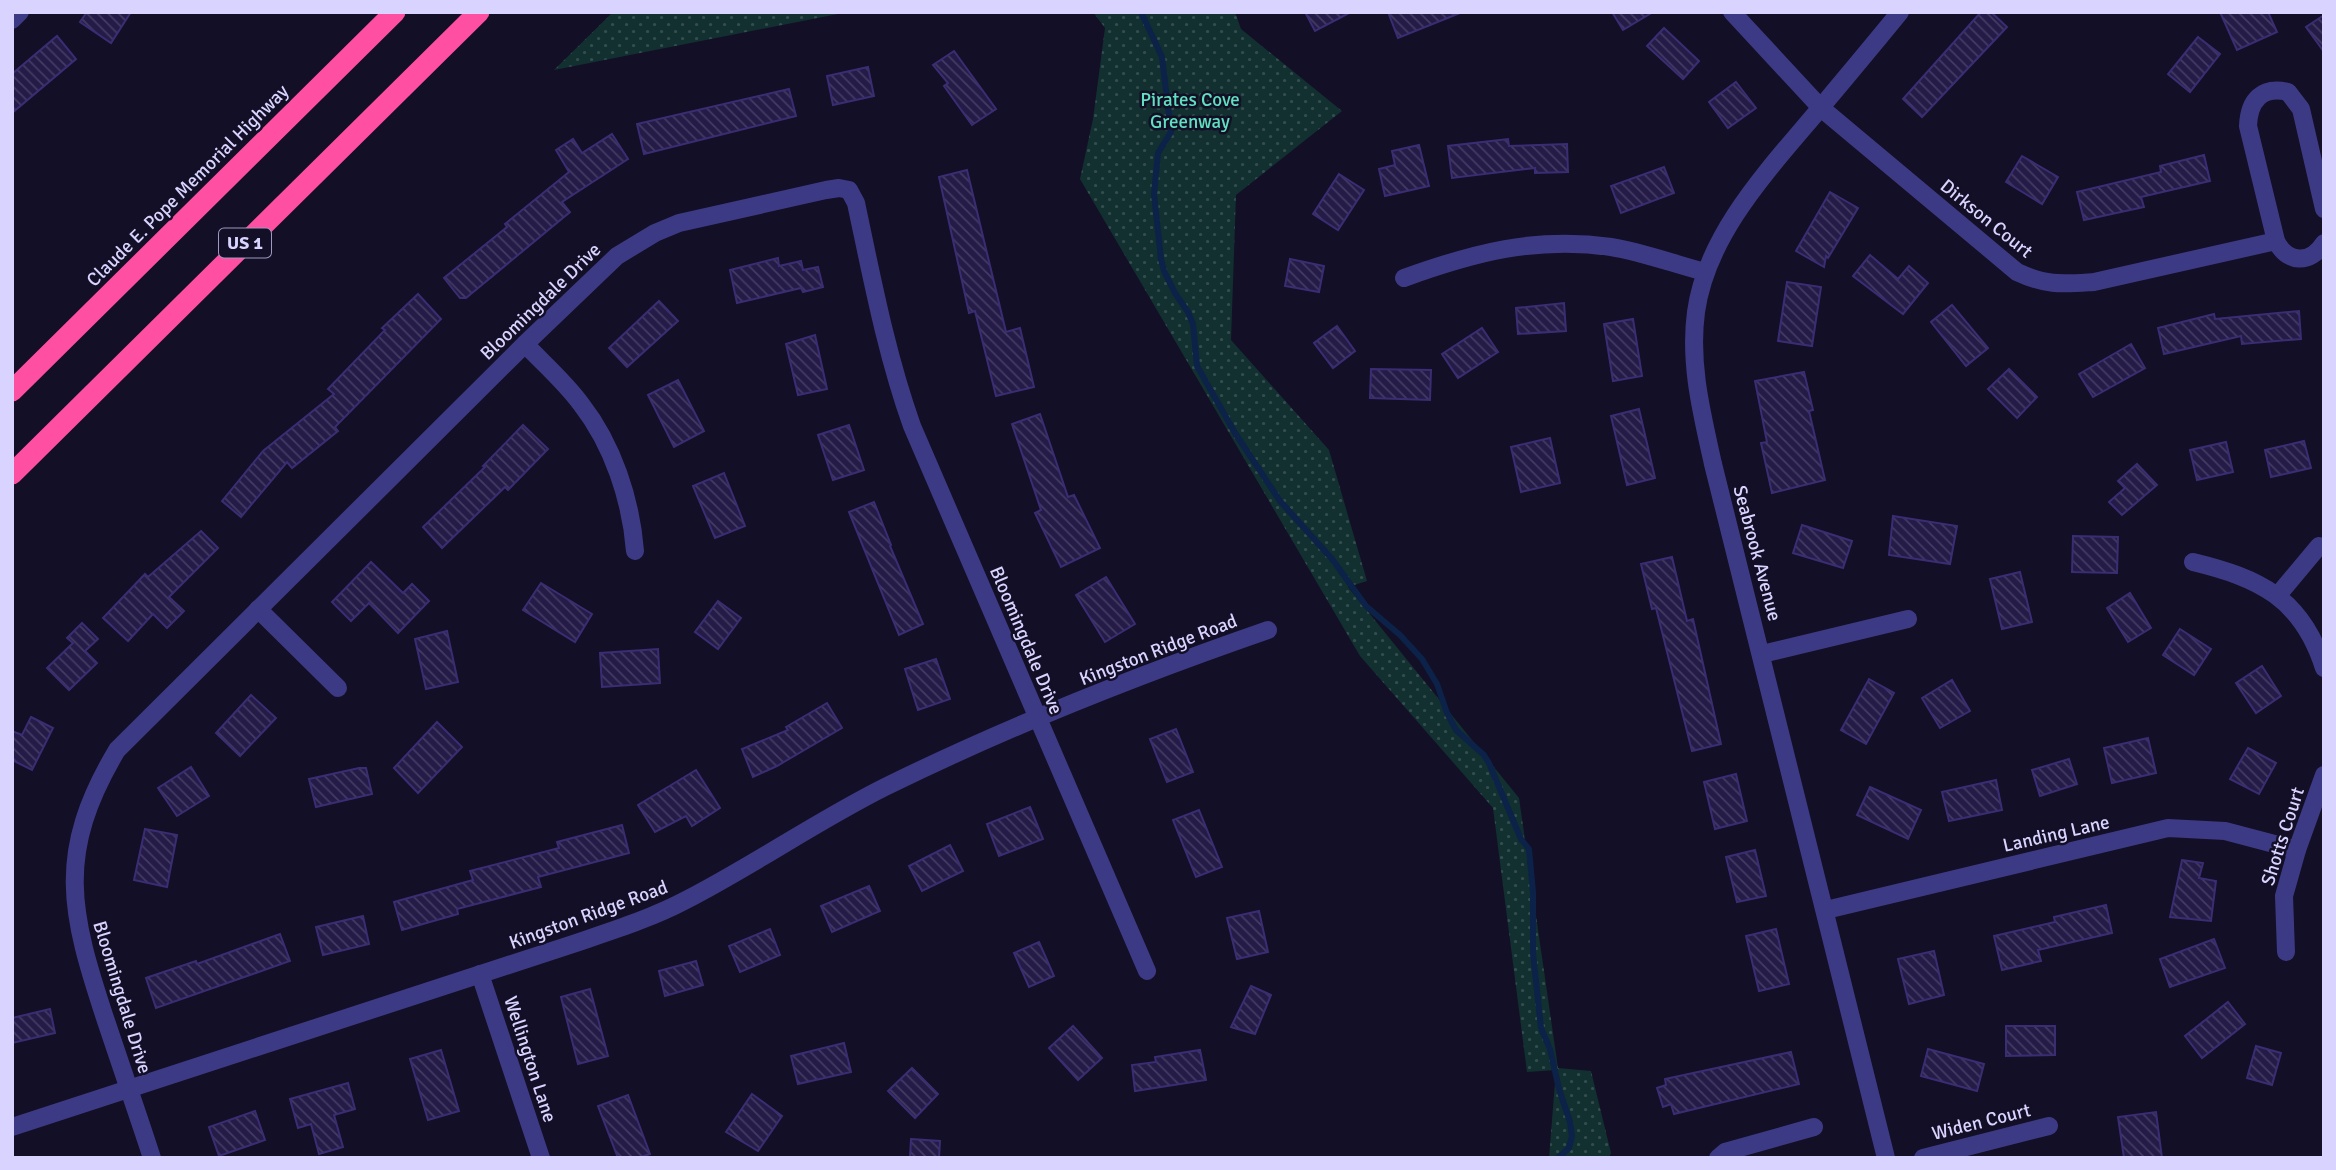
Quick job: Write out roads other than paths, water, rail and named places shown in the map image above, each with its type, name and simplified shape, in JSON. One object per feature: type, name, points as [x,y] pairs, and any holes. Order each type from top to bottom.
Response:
[{"type":"highway","name":"Claude E. Pope Memorial Highway","points":[[12,391],[395,12]]},
{"type":"highway","name":"US 1","points":[[12,474],[479,12]]},
{"type":"street","points":[[12,20],[20,12]]},
{"type":"street","name":"Dirkson Court","points":[[1732,12],[1821,108],[2017,272],[2038,282],[2094,282],[2276,240]]},
{"type":"street","name":"Seabrook Avenue","points":[[1886,1158],[1713,464],[1696,379],[1693,342],[1705,272],[1728,228],[1750,195],[1900,12]]},
{"type":"street","points":[[2324,209],[2301,109],[2288,92],[2269,90],[2262,93],[2250,106],[2248,126],[2276,240],[2286,253],[2306,259],[2324,243]]},
{"type":"street","name":"Bloomingdale Drive","points":[[152,1158],[91,975],[79,930],[74,878],[78,839],[95,789],[117,750],[617,256],[655,233],[680,223],[826,190],[849,190],[856,202],[892,367],[912,426],[1147,971]]},
{"type":"street","points":[[1404,278],[1462,257],[1529,245],[1551,244],[1613,248],[1705,272]]},
{"type":"street","points":[[525,344],[581,403],[601,435],[624,489],[632,520],[635,551]]},
{"type":"street","points":[[2278,595],[2319,546]]},
{"type":"street","points":[[2193,562],[2248,579],[2278,595],[2302,623],[2324,668]]},
{"type":"street","points":[[258,609],[338,688]]},
{"type":"street","points":[[1762,654],[1908,619]]},
{"type":"street","name":"Kingston Ridge Road","points":[[12,1127],[614,930],[683,901],[886,787],[1037,718],[1158,668],[1268,630]]},
{"type":"street","name":"Shotts Court","points":[[2286,953],[2284,897],[2297,850],[2324,775]]},
{"type":"street","name":"Landing Lane","points":[[1826,910],[2168,828],[2225,831],[2297,850]]},
{"type":"street","name":"Wellington Lane","points":[[480,974],[541,1158]]},
{"type":"street","points":[[1718,1158],[1725,1152],[1814,1126]]},
{"type":"street","name":"Widen Court","points":[[1923,1158],[2049,1126]]},
{"type":"waterway","points":[[1141,12],[1162,57],[1171,132],[1158,153],[1154,194],[1161,259],[1164,271],[1193,324],[1197,366],[1235,433],[1280,501],[1332,559],[1366,606],[1400,635],[1422,659],[1437,684],[1456,730],[1484,755],[1489,763],[1521,839],[1529,849],[1533,892],[1533,953],[1541,1028],[1550,1049],[1572,1136],[1569,1148],[1558,1158]]},
{"type":"park label","name":"Pirates Cove Greenway","points":[[1190,110]]}]
